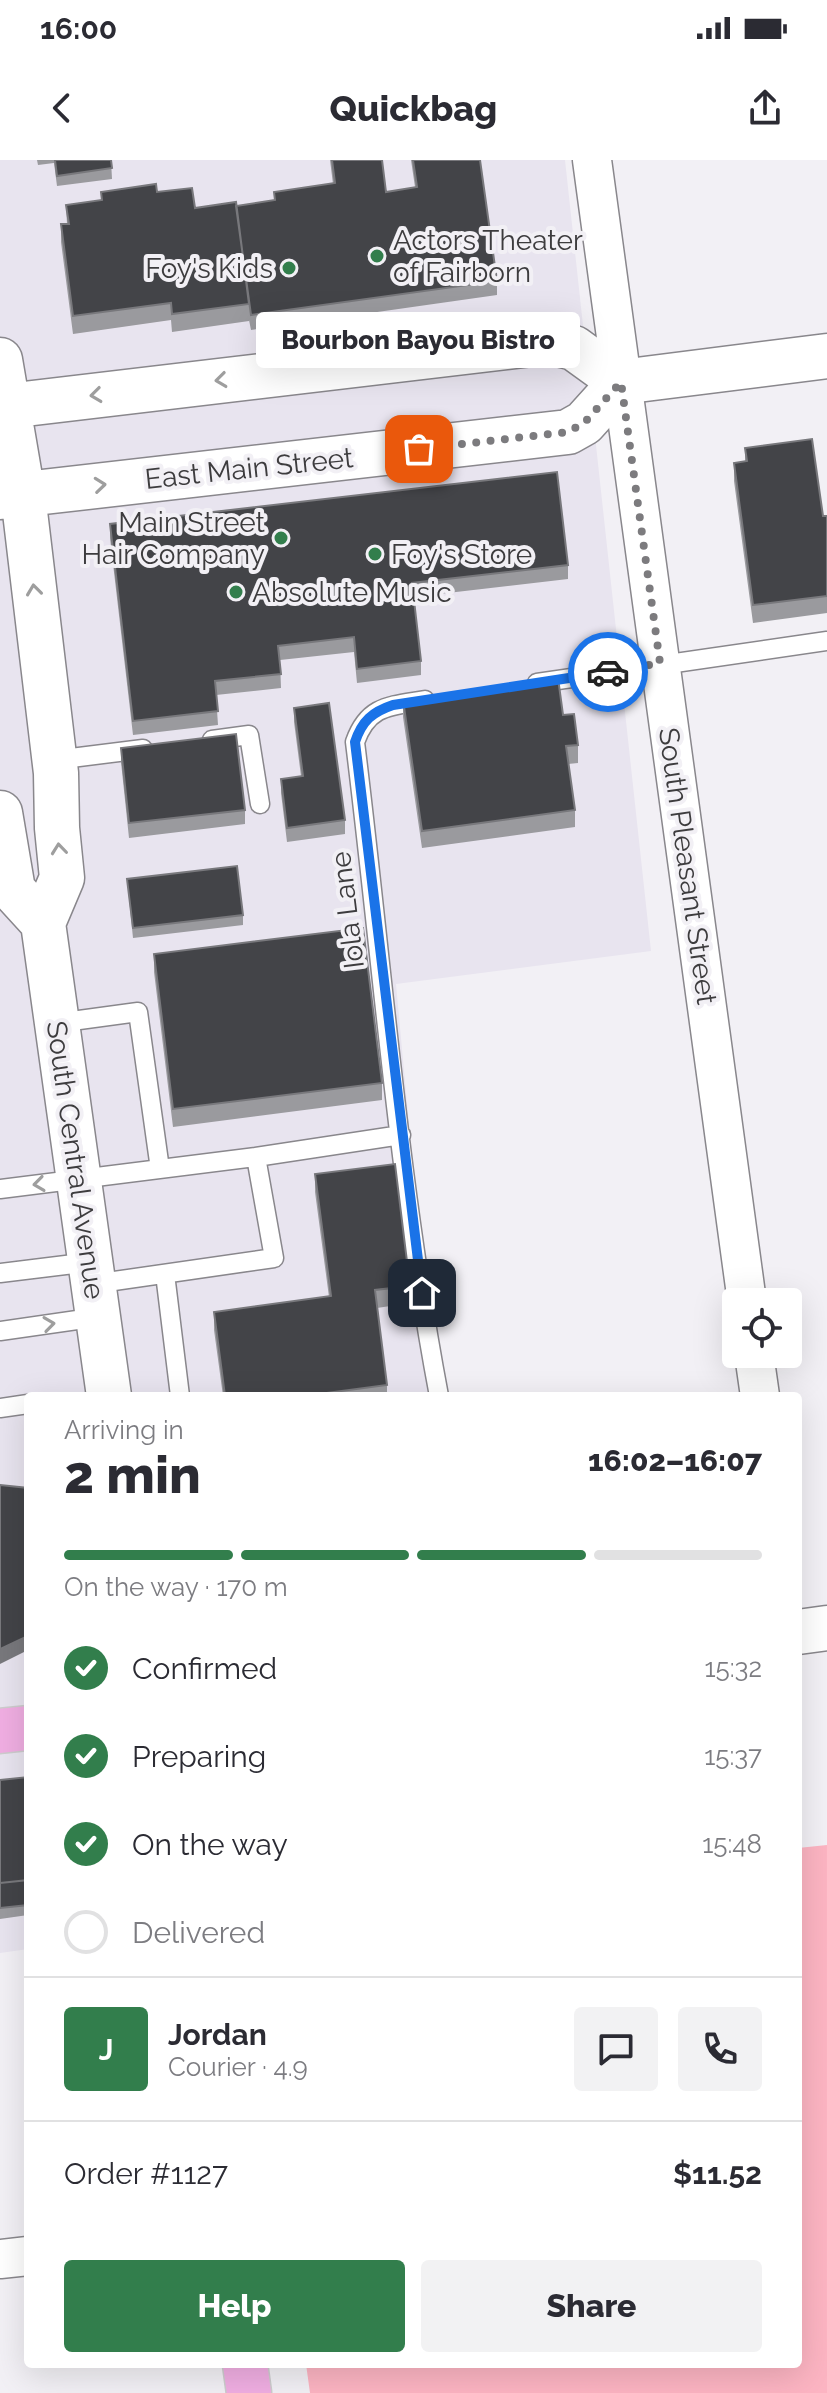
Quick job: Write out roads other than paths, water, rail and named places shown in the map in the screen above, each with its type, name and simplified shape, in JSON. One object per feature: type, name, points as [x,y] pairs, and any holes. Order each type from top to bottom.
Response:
[{"type":"main road","points":[[0,1731],[24,1728]]},
{"type":"main road","points":[[246,2368],[249,2393]]},
{"type":"street","name":"South Pleasant Street","points":[[592,160],[745,1288]]},
{"type":"street","points":[[4,407],[549,342],[574,348],[621,382],[827,356]]},
{"type":"street","points":[[0,360],[11,496],[55,760],[62,878],[43,923],[13,890],[0,813]]},
{"type":"street","name":"East Main Street","points":[[11,496],[568,432],[584,423],[621,382]]},
{"type":"street","name":"South Central Avenue","points":[[43,923],[94,1288],[104,1392]]},
{"type":"street","points":[[756,1368],[759,1392]]},
{"type":"street","points":[[802,1631],[827,1628]]},
{"type":"street","points":[[0,2259],[24,2256]]},
{"type":"lane","points":[[519,685],[827,641]]},
{"type":"lane","name":"Iola Lane","points":[[438,1392],[426,1325],[401,1135],[355,742],[361,724],[376,711],[393,705],[440,698]]},
{"type":"lane","points":[[189,743],[249,735],[260,804]]},
{"type":"lane","points":[[55,760],[159,746]]},
{"type":"lane","points":[[57,1023],[138,1012],[160,1169]]},
{"type":"lane","points":[[0,1189],[256,1157],[401,1135]]},
{"type":"lane","points":[[0,1331],[94,1288],[274,1258],[256,1157]]},
{"type":"lane","points":[[0,1273],[94,1288]]},
{"type":"lane","points":[[165,1274],[180,1392]]},
{"type":"lane","points":[[0,1408],[24,1405]]},
{"type":"place","name":"Actors Theater of Fairborn","points":[[377,256]]},
{"type":"place","name":"Foy's Kids","points":[[289,268]]},
{"type":"place","name":"Bourbon Bayou Bistro","points":[[419,449]]},
{"type":"place","name":"Main Street Hair Company","points":[[281,538]]},
{"type":"place","name":"Foy's Store","points":[[375,554]]},
{"type":"place","name":"Absolute Music","points":[[236,592]]}]
